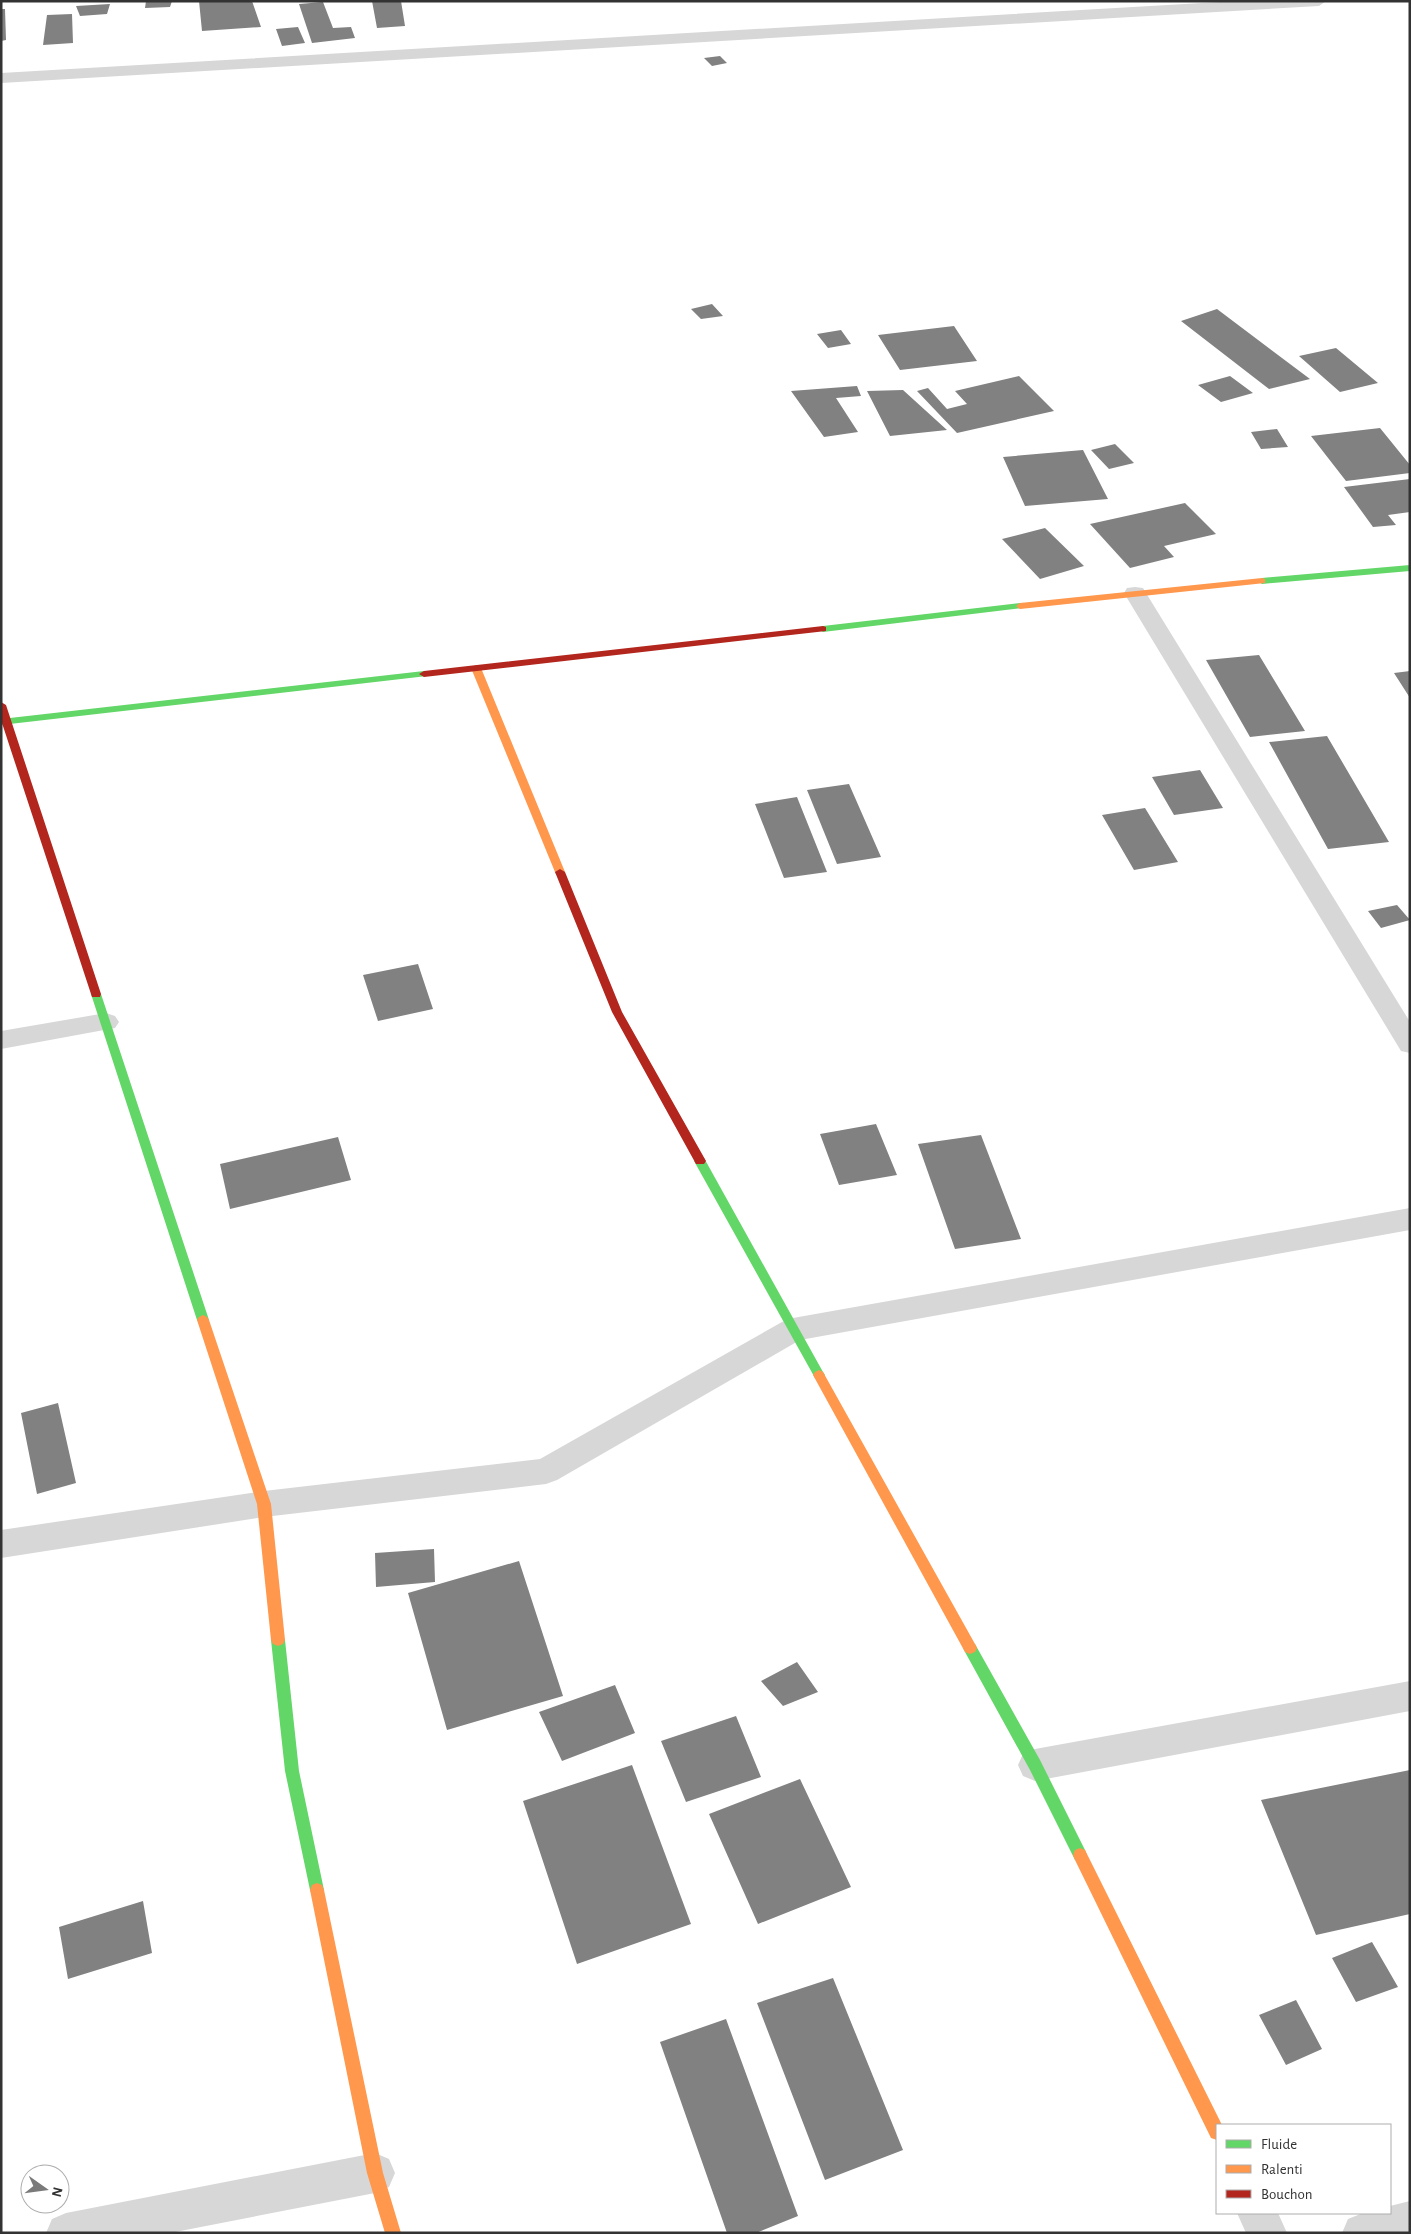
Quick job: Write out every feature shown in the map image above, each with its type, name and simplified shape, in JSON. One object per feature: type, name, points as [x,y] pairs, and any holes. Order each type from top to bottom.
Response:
[{"type":"street","points":[[1,78],[1319,1]]},
{"type":"street","points":[[966,6],[985,20]]},
{"type":"street","points":[[3,722],[1135,593],[1410,568]]},
{"type":"street","points":[[1135,593],[1410,1044]]},
{"type":"street","points":[[476,668],[617,1012],[1035,1764],[1216,2130]]},
{"type":"street","points":[[1,705],[3,722],[106,1022],[264,1504],[292,1771],[375,2173],[393,2233]]},
{"type":"street","points":[[1,1040],[106,1022]]},
{"type":"street","points":[[1,1544],[264,1504],[546,1471],[793,1330],[1410,1220]]},
{"type":"street","points":[[1035,1764],[1410,1696]]},
{"type":"street","points":[[66,2233],[375,2173]]},
{"type":"street","points":[[1258,2214],[1267,2233]]},
{"type":"street","points":[[1362,2233],[1410,2221]]},
{"type":"building","points":[[146,1],[172,1],[170,7],[145,8]]},
{"type":"building","points":[[199,1],[252,1],[261,27],[202,31]]},
{"type":"building","points":[[372,1],[401,1],[405,26],[377,28]]},
{"type":"building","points":[[323,2],[333,28],[351,27],[355,38],[312,43],[299,4]]},
{"type":"building","points":[[110,4],[107,14],[80,16],[76,6]]},
{"type":"building","points":[[1,9],[5,9],[6,40],[1,41]]},
{"type":"building","points":[[72,14],[73,43],[43,45],[47,15]]},
{"type":"building","points":[[298,27],[305,43],[282,46],[276,29]]},
{"type":"building","points":[[720,56],[727,63],[712,66],[704,58]]},
{"type":"building","points":[[712,304],[723,316],[701,319],[691,309]]},
{"type":"building","points":[[1217,309],[1310,379],[1269,389],[1181,321]]},
{"type":"building","points":[[954,326],[977,361],[900,370],[878,335]]},
{"type":"building","points":[[841,330],[851,344],[828,348],[817,334]]},
{"type":"building","points":[[1336,348],[1378,383],[1340,392],[1299,356]]},
{"type":"building","points":[[1019,376],[1054,411],[957,433],[917,391],[928,388],[947,409],[967,404],[955,391]]},
{"type":"building","points":[[1230,376],[1253,393],[1221,402],[1198,385]]},
{"type":"building","points":[[857,386],[861,396],[836,398],[858,432],[824,437],[791,391]]},
{"type":"building","points":[[903,390],[947,430],[890,436],[867,391]]},
{"type":"building","points":[[1380,428],[1410,465],[1410,473],[1346,481],[1311,436]]},
{"type":"building","points":[[1277,429],[1288,447],[1261,449],[1251,432]]},
{"type":"building","points":[[1115,444],[1134,463],[1109,469],[1091,450]]},
{"type":"building","points":[[1083,450],[1108,499],[1025,506],[1003,457]]},
{"type":"building","points":[[1410,479],[1410,512],[1388,515],[1396,525],[1373,527],[1344,487]]},
{"type":"building","points":[[1185,503],[1216,534],[1164,546],[1174,557],[1130,568],[1090,524]]},
{"type":"building","points":[[1045,528],[1084,566],[1040,579],[1002,539]]},
{"type":"building","points":[[1259,655],[1305,731],[1250,737],[1206,660]]},
{"type":"building","points":[[1410,671],[1410,698],[1394,673]]},
{"type":"building","points":[[1327,736],[1389,842],[1328,849],[1269,742]]},
{"type":"building","points":[[1200,770],[1223,808],[1174,815],[1152,777]]},
{"type":"building","points":[[849,784],[881,857],[837,864],[807,790]]},
{"type":"building","points":[[797,797],[827,872],[784,878],[755,804]]},
{"type":"building","points":[[1145,808],[1178,862],[1134,870],[1102,815]]},
{"type":"building","points":[[1397,905],[1410,920],[1381,928],[1368,911]]},
{"type":"building","points":[[418,964],[433,1009],[378,1021],[363,975]]},
{"type":"building","points":[[876,1124],[897,1175],[839,1185],[820,1134]]},
{"type":"building","points":[[981,1135],[1021,1239],[955,1249],[918,1144]]},
{"type":"building","points":[[338,1137],[351,1180],[230,1209],[220,1164]]},
{"type":"building","points":[[58,1403],[76,1483],[37,1494],[21,1413]]},
{"type":"building","points":[[434,1549],[435,1582],[376,1587],[375,1553]]},
{"type":"building","points":[[519,1561],[563,1696],[447,1730],[408,1593]]},
{"type":"building","points":[[797,1662],[818,1692],[783,1706],[761,1681]]},
{"type":"building","points":[[615,1685],[635,1733],[562,1761],[539,1712]]},
{"type":"building","points":[[736,1716],[761,1777],[686,1802],[661,1741]]},
{"type":"building","points":[[632,1765],[691,1924],[577,1964],[523,1801]]},
{"type":"building","points":[[1410,1770],[1410,1914],[1316,1935],[1261,1800]]},
{"type":"building","points":[[800,1779],[851,1887],[758,1924],[709,1814]]},
{"type":"building","points":[[143,1901],[152,1953],[68,1979],[59,1927]]},
{"type":"building","points":[[1372,1942],[1398,1987],[1356,2002],[1332,1958]]},
{"type":"building","points":[[833,1978],[903,2150],[825,2180],[757,2003]]},
{"type":"building","points":[[1296,2000],[1322,2049],[1286,2065],[1259,2015]]},
{"type":"building","points":[[726,2019],[798,2216],[756,2233],[727,2233],[660,2042]]},
{"type":"traffic: fast","points":[[1262,581],[1410,568]]},
{"type":"traffic: fast","points":[[823,629],[1020,606]]},
{"type":"traffic: fast","points":[[1,722],[424,674]]},
{"type":"traffic: fast","points":[[96,994],[203,1320]]},
{"type":"traffic: fast","points":[[700,1161],[819,1375]]},
{"type":"traffic: fast","points":[[278,1640],[292,1771],[317,1890]]},
{"type":"traffic: fast","points":[[970,1648],[1035,1765],[1080,1855]]},
{"type":"traffic: slow","points":[[1020,606],[1262,581]]},
{"type":"traffic: slow","points":[[476,668],[560,872]]},
{"type":"traffic: slow","points":[[203,1320],[264,1504],[278,1640]]},
{"type":"traffic: slow","points":[[819,1375],[970,1648]]},
{"type":"traffic: slow","points":[[1080,1855],[1216,2130]]},
{"type":"traffic: slow","points":[[317,1890],[375,2173],[393,2233]]},
{"type":"traffic: jam","points":[[424,674],[823,629]]},
{"type":"traffic: jam","points":[[1,705],[96,994]]},
{"type":"traffic: jam","points":[[560,872],[617,1012],[700,1161]]}]
